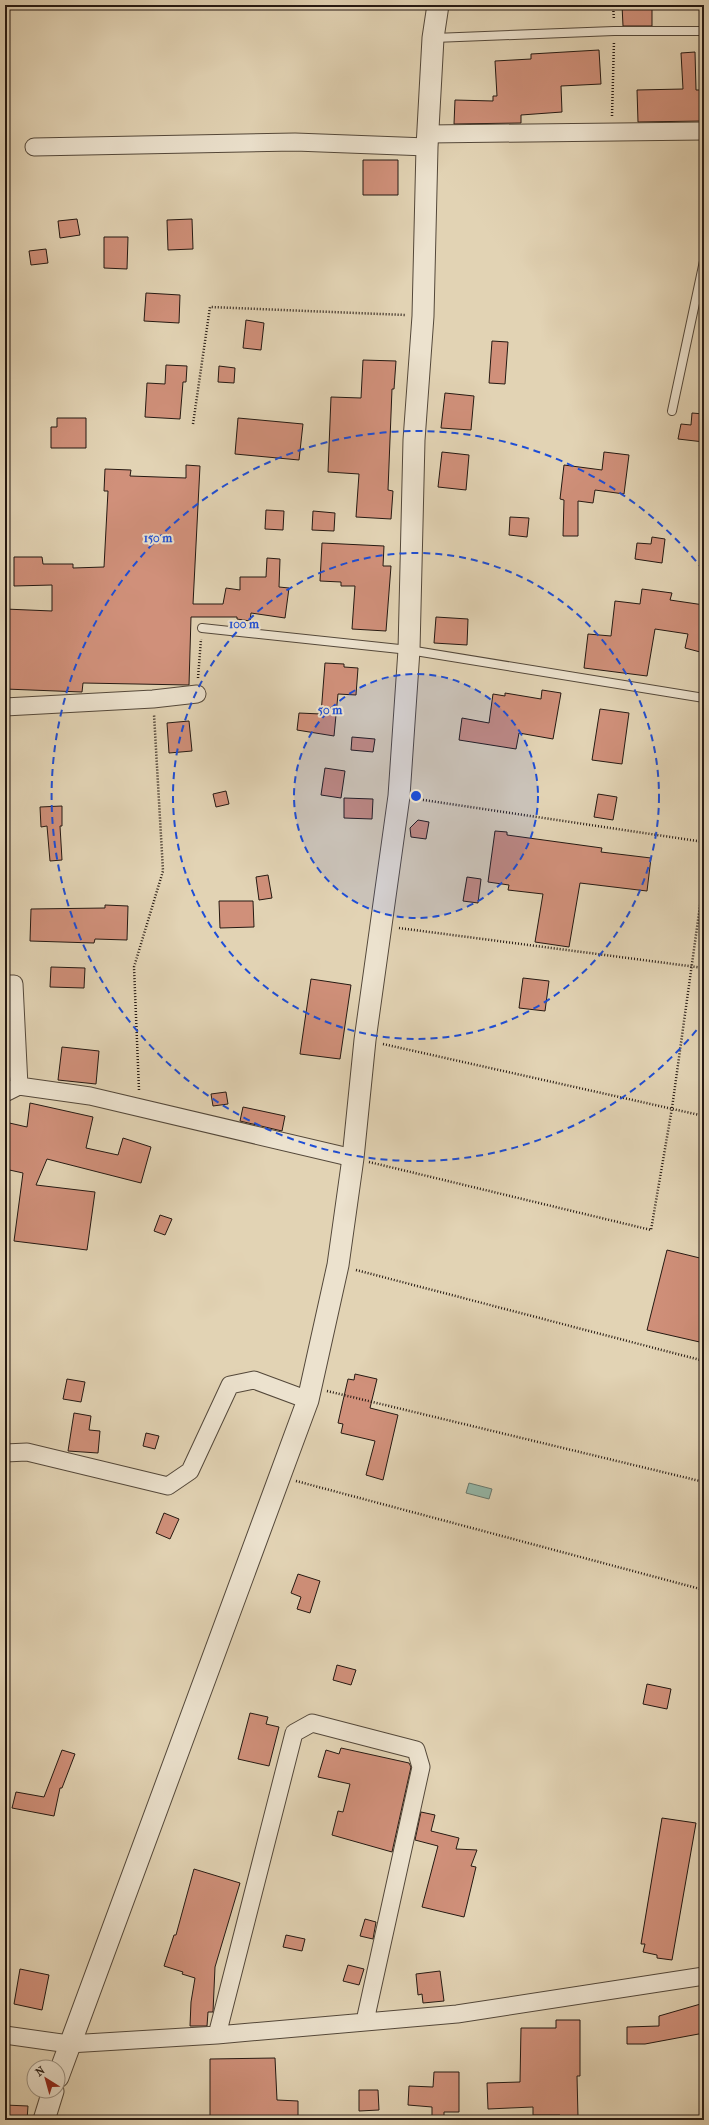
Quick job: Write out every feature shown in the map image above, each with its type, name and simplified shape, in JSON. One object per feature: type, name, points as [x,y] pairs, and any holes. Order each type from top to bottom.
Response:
[{"type":"street","points":[[64,2059],[310,1393],[338,1265],[353,1158],[365,1040],[399,796],[409,650],[414,440],[423,316],[428,140],[433,38],[438,5]]},
{"type":"street","points":[[34,147],[428,140],[611,132],[704,132]]},
{"type":"street","points":[[5,707],[197,694]]},
{"type":"street","points":[[5,984],[14,984],[12,1090],[90,1096],[353,1158]]},
{"type":"street","points":[[5,1453],[28,1452],[168,1486],[190,1471],[230,1385],[254,1380],[310,1393]]},
{"type":"street","points":[[217,2035],[294,1733],[312,1723],[416,1750],[421,1767],[365,2021]]},
{"type":"street","points":[[5,2035],[69,2044],[217,2035],[457,2014],[704,1976]]},
{"type":"street","points":[[44,2120],[51,2099]]},
{"type":"lane","points":[[433,38],[614,31],[704,30]]},
{"type":"lane","points":[[672,411],[704,261]]},
{"type":"lane","points":[[202,628],[409,650],[704,698]]},
{"type":"path","points":[[611,132],[614,5]]},
{"type":"path","points":[[193,424],[210,307],[423,316]]},
{"type":"path","points":[[197,694],[202,628]]},
{"type":"path","points":[[140,1109],[134,967],[163,871],[153,698]]},
{"type":"path","points":[[399,796],[704,842]]},
{"type":"path","points":[[353,1158],[650,1230],[672,1108],[693,967],[704,877]]},
{"type":"path","points":[[381,926],[704,968]]},
{"type":"path","points":[[365,1040],[704,1116]]},
{"type":"path","points":[[338,1265],[704,1361]]},
{"type":"path","points":[[310,1393],[704,1482]]},
{"type":"path","points":[[280,1477],[704,1590]]},
{"type":"shaded area","points":[[469,1483],[492,1489],[489,1499],[466,1493]]},
{"type":"building","points":[[622,5],[652,5],[652,26],[623,26]]},
{"type":"building","points":[[599,50],[601,84],[561,86],[562,112],[521,115],[521,123],[454,124],[455,100],[493,101],[493,96],[497,96],[495,61],[531,59],[531,54]]},
{"type":"building","points":[[695,52],[696,90],[703,90],[703,121],[638,122],[637,90],[683,89],[681,53]]},
{"type":"building","points":[[363,160],[398,160],[398,195],[363,195]]},
{"type":"building","points":[[77,219],[80,235],[60,238],[58,221]]},
{"type":"building","points":[[192,219],[193,249],[168,250],[167,220]]},
{"type":"building","points":[[104,237],[128,237],[127,269],[104,268]]},
{"type":"building","points":[[46,249],[48,263],[31,265],[29,251]]},
{"type":"building","points":[[146,293],[180,295],[179,323],[144,321]]},
{"type":"building","points":[[246,320],[264,323],[261,350],[243,348]]},
{"type":"building","points":[[492,341],[508,342],[505,384],[489,383]]},
{"type":"building","points":[[363,360],[396,361],[394,389],[392,389],[388,490],[393,491],[391,519],[356,517],[359,474],[328,472],[331,397],[361,398]]},
{"type":"building","points":[[166,365],[187,366],[186,382],[183,382],[180,419],[145,417],[147,383],[165,384]]},
{"type":"building","points":[[219,366],[235,368],[234,383],[218,382]]},
{"type":"building","points":[[445,393],[474,396],[471,430],[441,428]]},
{"type":"building","points":[[692,413],[704,414],[704,442],[678,439],[681,424],[691,425]]},
{"type":"building","points":[[57,418],[86,418],[86,448],[51,448],[51,427],[57,427]]},
{"type":"building","points":[[238,418],[303,424],[299,460],[235,454]]},
{"type":"building","points":[[442,452],[469,455],[466,490],[438,487]]},
{"type":"building","points":[[604,452],[629,455],[624,494],[595,490],[593,503],[578,501],[578,536],[563,536],[564,500],[560,499],[564,465],[602,470]]},
{"type":"building","points":[[186,465],[200,466],[193,604],[223,604],[226,588],[240,590],[240,577],[266,577],[267,558],[280,559],[279,587],[289,588],[285,618],[251,613],[250,621],[237,619],[237,617],[191,617],[189,685],[83,683],[82,692],[5,689],[5,609],[52,611],[52,585],[14,586],[14,557],[42,557],[43,564],[73,564],[73,568],[104,567],[108,491],[104,491],[105,469],[131,470],[130,476],[186,478]]},
{"type":"building","points":[[266,510],[284,511],[283,530],[265,529]]},
{"type":"building","points":[[313,511],[335,513],[334,531],[312,530]]},
{"type":"building","points":[[510,517],[529,518],[527,537],[509,535]]},
{"type":"building","points":[[652,537],[665,539],[662,563],[635,559],[637,543],[651,544]]},
{"type":"building","points":[[322,543],[384,546],[383,566],[391,566],[386,631],[352,629],[355,586],[341,586],[341,582],[320,581]]},
{"type":"building","points":[[642,589],[672,593],[670,600],[704,605],[702,639],[704,639],[704,653],[685,648],[688,634],[655,629],[647,676],[584,668],[588,634],[611,636],[615,601],[640,604]]},
{"type":"building","points":[[436,617],[468,619],[467,645],[434,643]]},
{"type":"building","points":[[325,663],[344,664],[344,667],[358,668],[356,695],[338,694],[334,736],[297,730],[299,713],[321,714]]},
{"type":"building","points":[[542,690],[561,693],[553,739],[519,733],[516,749],[459,740],[462,718],[489,723],[493,694],[505,696],[505,693],[541,699]]},
{"type":"building","points":[[600,709],[629,713],[622,764],[592,760]]},
{"type":"building","points":[[189,721],[192,751],[169,753],[167,723]]},
{"type":"building","points":[[352,737],[375,739],[373,752],[351,750]]},
{"type":"building","points":[[325,768],[345,771],[341,798],[321,795]]},
{"type":"building","points":[[226,791],[229,804],[216,807],[213,794]]},
{"type":"building","points":[[598,794],[617,797],[613,820],[594,817]]},
{"type":"building","points":[[344,798],[373,799],[372,819],[344,818]]},
{"type":"building","points":[[62,806],[62,826],[60,826],[62,860],[50,861],[47,826],[41,827],[40,807]]},
{"type":"building","points":[[418,820],[429,822],[426,839],[411,837],[410,828]]},
{"type":"building","points":[[495,831],[507,832],[507,835],[602,848],[601,852],[651,858],[647,891],[580,883],[569,947],[535,942],[543,894],[508,890],[509,885],[488,882]]},
{"type":"building","points":[[268,875],[272,898],[259,900],[256,877]]},
{"type":"building","points":[[467,877],[481,879],[478,903],[463,901]]},
{"type":"building","points":[[219,901],[253,901],[254,927],[220,928]]},
{"type":"building","points":[[105,905],[128,906],[127,940],[95,939],[94,943],[30,941],[31,909],[105,908]]},
{"type":"building","points":[[51,967],[85,968],[84,988],[50,987]]},
{"type":"building","points":[[523,978],[549,981],[545,1011],[519,1008]]},
{"type":"building","points":[[311,979],[351,985],[340,1059],[300,1054]]},
{"type":"building","points":[[62,1047],[99,1051],[96,1084],[58,1080]]},
{"type":"building","points":[[226,1092],[228,1104],[213,1106],[211,1094]]},
{"type":"building","points":[[30,1103],[93,1117],[86,1148],[118,1155],[123,1138],[151,1147],[141,1183],[47,1159],[36,1185],[95,1192],[87,1250],[14,1241],[23,1173],[5,1169],[5,1122],[27,1127]]},
{"type":"building","points":[[243,1107],[285,1116],[282,1131],[240,1121]]},
{"type":"building","points":[[160,1215],[172,1219],[165,1235],[154,1231]]},
{"type":"building","points":[[667,1250],[704,1259],[704,1343],[647,1330]]},
{"type":"building","points":[[355,1374],[377,1379],[370,1408],[398,1415],[383,1480],[366,1475],[375,1441],[341,1433],[343,1424],[338,1423],[348,1379],[354,1380]]},
{"type":"building","points":[[67,1379],[85,1382],[81,1402],[63,1399]]},
{"type":"building","points":[[74,1413],[91,1416],[89,1430],[100,1431],[98,1453],[68,1451]]},
{"type":"building","points":[[146,1433],[159,1436],[155,1449],[143,1446]]},
{"type":"building","points":[[164,1513],[179,1519],[170,1539],[156,1533]]},
{"type":"building","points":[[298,1574],[320,1581],[310,1613],[297,1609],[301,1597],[291,1593]]},
{"type":"building","points":[[337,1665],[356,1670],[351,1685],[333,1680]]},
{"type":"building","points":[[647,1684],[671,1689],[667,1709],[643,1704]]},
{"type":"building","points":[[250,1713],[268,1717],[266,1724],[279,1727],[269,1766],[238,1759]]},
{"type":"building","points":[[341,1748],[409,1763],[411,1767],[392,1852],[332,1835],[338,1811],[343,1812],[350,1784],[318,1777],[326,1750],[339,1754]]},
{"type":"building","points":[[62,1750],[75,1754],[62,1788],[60,1788],[54,1816],[12,1808],[16,1792],[44,1797]]},
{"type":"building","points":[[421,1812],[435,1815],[431,1831],[459,1838],[456,1849],[477,1850],[471,1866],[476,1867],[464,1917],[422,1907],[438,1846],[415,1840]]},
{"type":"building","points":[[662,1818],[696,1823],[672,1960],[657,1958],[657,1955],[643,1952],[645,1944],[641,1944]]},
{"type":"building","points":[[194,1869],[240,1883],[215,1967],[213,2012],[208,2012],[207,2026],[190,2026],[191,2002],[195,1978],[182,1974],[183,1972],[164,1966],[174,1935],[176,1935]]},
{"type":"building","points":[[365,1919],[376,1922],[373,1939],[360,1936]]},
{"type":"building","points":[[286,1935],[305,1939],[302,1951],[283,1947]]},
{"type":"building","points":[[348,1965],[364,1969],[359,1985],[343,1981]]},
{"type":"building","points":[[20,1969],[49,1975],[42,2010],[14,2004]]},
{"type":"building","points":[[440,1971],[444,2001],[423,2003],[422,1994],[418,1995],[416,1974]]},
{"type":"building","points":[[704,2003],[704,2033],[645,2044],[627,2044],[627,2027],[659,2026],[659,2016]]},
{"type":"building","points":[[556,2020],[580,2020],[580,2076],[577,2076],[578,2117],[560,2118],[560,2115],[533,2115],[533,2107],[488,2109],[487,2083],[520,2082],[521,2028],[556,2028]]},
{"type":"building","points":[[275,2058],[277,2100],[298,2101],[298,2120],[210,2120],[210,2059]]},
{"type":"building","points":[[434,2072],[459,2072],[459,2112],[444,2112],[444,2120],[432,2120],[432,2107],[408,2105],[409,2086],[433,2087]]},
{"type":"building","points":[[359,2090],[378,2090],[379,2110],[359,2111]]},
{"type":"building","points":[[5,2105],[28,2106],[27,2120],[5,2120]]}]
